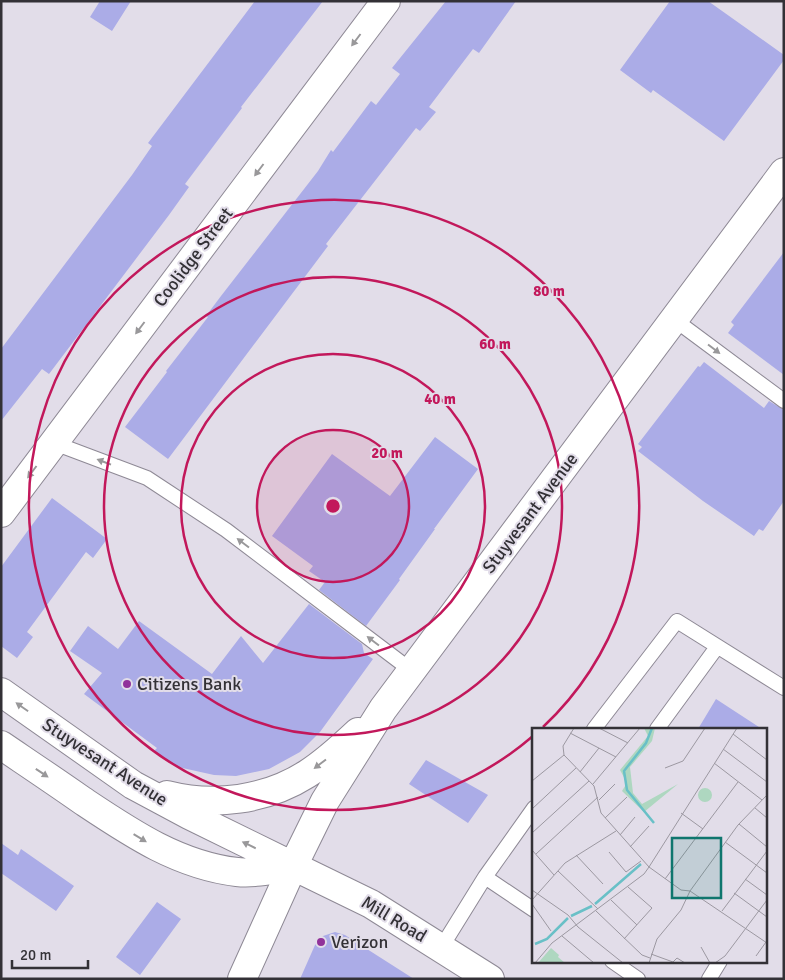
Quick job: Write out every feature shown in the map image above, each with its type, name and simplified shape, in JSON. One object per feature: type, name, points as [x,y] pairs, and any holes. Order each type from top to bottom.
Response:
[{"type":"main road","name":"Coolidge Street","points":[[1,513],[386,1]]},
{"type":"main road","name":"Stuyvesant Avenue","points":[[1,692],[133,785],[293,866],[325,801],[383,709],[782,178]]},
{"type":"main road","points":[[133,785],[184,800],[234,800],[261,795],[307,774],[330,757],[383,709]]},
{"type":"main road","points":[[1,745],[115,822],[171,854],[205,866],[238,872],[262,871],[293,866]]},
{"type":"main road","points":[[242,979],[293,866]]},
{"type":"main road","name":"Mill Road","points":[[293,866],[371,904],[490,979]]},
{"type":"lane","points":[[675,320],[784,401]]},
{"type":"lane","points":[[54,443],[147,478],[226,530],[412,671]]},
{"type":"lane","points":[[595,728],[677,621],[784,688]]},
{"type":"lane","points":[[658,728],[717,647]]},
{"type":"lane","points":[[441,948],[485,878],[531,816]]},
{"type":"lane","points":[[485,878],[532,909]]},
{"type":"lane","points":[[613,962],[638,979]]},
{"type":"lane","points":[[709,979],[719,962]]},
{"type":"building","points":[[100,1],[131,1],[112,31],[90,17]]},
{"type":"building","points":[[255,1],[323,1],[241,107],[185,184],[189,187],[169,215],[49,374],[42,369],[1,421],[1,349],[132,175],[152,146],[148,143]]},
{"type":"building","points":[[446,1],[516,1],[479,53],[473,49],[429,107],[436,112],[420,131],[416,128],[326,244],[328,246],[168,459],[125,427],[208,317],[206,316],[221,296],[318,171],[331,150],[333,152],[371,101],[376,105],[400,74],[392,68]]},
{"type":"building","points":[[670,1],[708,1],[784,55],[784,60],[724,141],[653,90],[651,93],[620,70]]},
{"type":"building","points":[[784,252],[784,375],[728,333],[734,325],[731,322]]},
{"type":"building","points":[[704,362],[764,408],[769,401],[784,410],[784,501],[763,531],[759,529],[754,536],[703,501],[638,451],[642,447],[638,444],[698,366],[700,367]]},
{"type":"building","points":[[435,437],[478,469],[366,626],[319,590],[325,582],[309,571],[313,566],[272,536],[332,454],[390,496]]},
{"type":"building","points":[[52,498],[107,539],[93,558],[86,552],[27,632],[33,637],[17,658],[1,646],[1,567]]},
{"type":"building","points":[[309,604],[362,644],[364,653],[373,659],[320,732],[300,752],[269,769],[236,776],[214,775],[178,767],[154,751],[157,748],[84,694],[102,673],[70,651],[88,626],[118,649],[139,621],[212,674],[241,636],[263,663]]},
{"type":"building","points":[[716,699],[760,728],[699,728]]},
{"type":"building","points":[[426,760],[488,795],[468,823],[409,784]]},
{"type":"building","points":[[1,843],[18,855],[21,849],[74,886],[56,911],[1,873]]},
{"type":"building","points":[[157,902],[181,919],[140,975],[116,957]]},
{"type":"building","points":[[335,932],[345,935],[414,979],[300,979],[315,945],[323,936]]},
{"type":"place","name":"Citizens Bank","points":[[127,684]]},
{"type":"place","name":"Verizon","points":[[321,942]]}]
